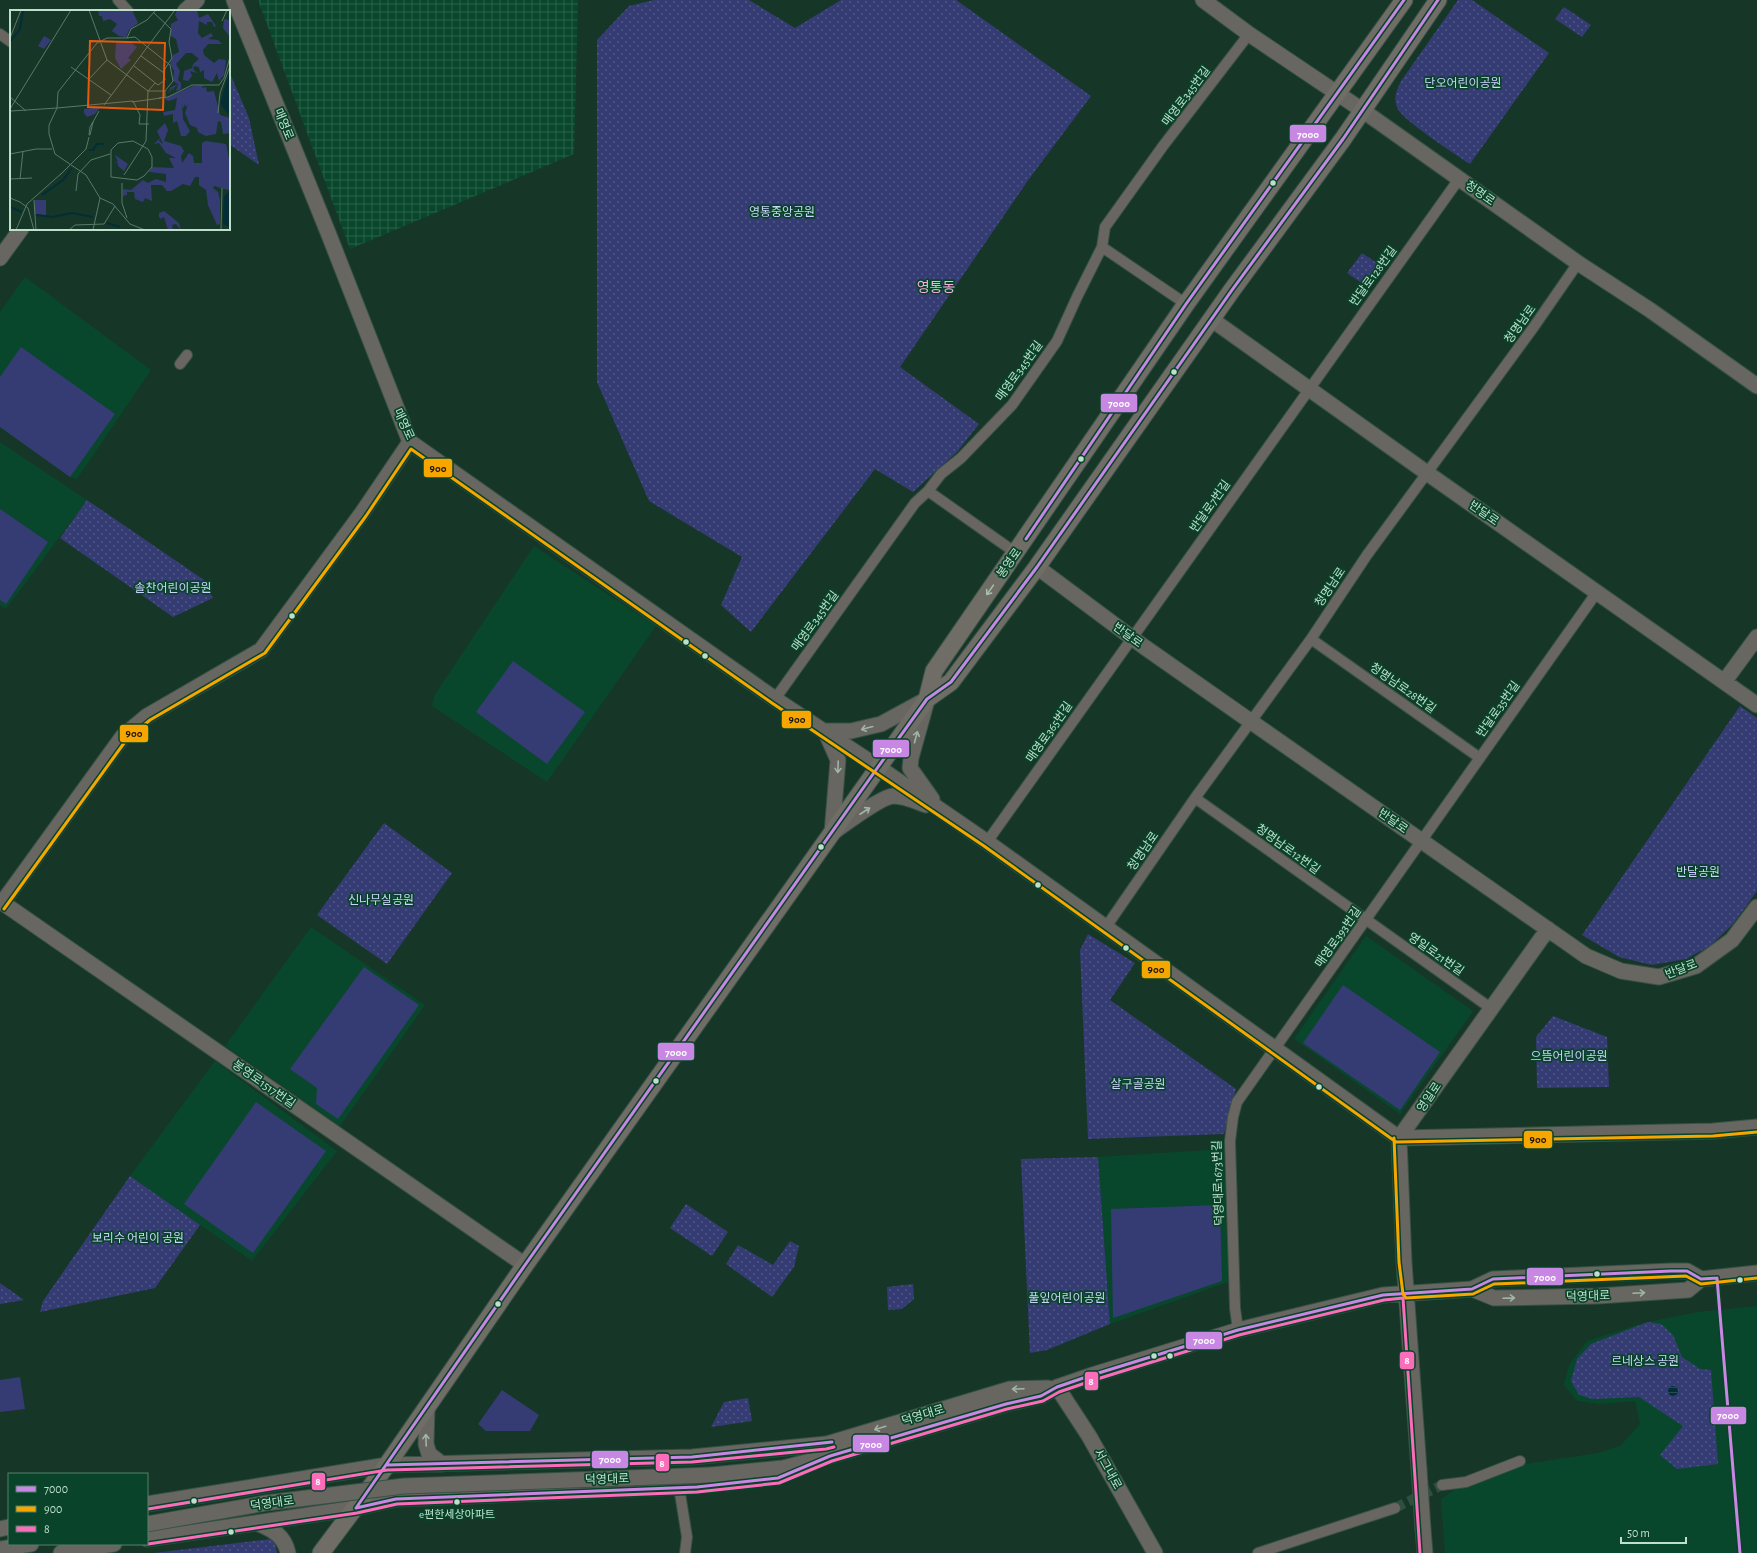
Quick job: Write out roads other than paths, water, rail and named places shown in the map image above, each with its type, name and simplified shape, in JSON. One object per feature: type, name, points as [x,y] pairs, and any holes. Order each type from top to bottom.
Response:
[{"type":"main road","name":"봉영로","points":[[927,699],[934,671],[1186,304],[1404,0]]},
{"type":"main road","name":"봉영로","points":[[320,1553],[356,1508],[387,1465],[525,1265],[878,767],[927,699],[951,682],[1037,567],[1212,319],[1343,139],[1438,0]]},
{"type":"street","points":[[118,0],[127,10]]},
{"type":"street","points":[[185,10],[197,0]]},
{"type":"street","name":"매영로","points":[[234,0],[329,235],[410,442],[775,699],[939,808],[1276,1048],[1320,1083],[1399,1138]]},
{"type":"street","name":"청명로","points":[[1203,0],[1249,34],[1337,92],[1458,179],[1578,263],[1660,317],[1757,386]]},
{"type":"street","points":[[0,34],[10,41]]},
{"type":"street","name":"매영로345번길","points":[[775,699],[915,503],[928,491],[941,474],[960,458],[1012,405],[1057,341],[1102,247],[1105,227],[1163,146],[1249,34]]},
{"type":"street","name":"반달로128번길","points":[[1308,388],[1458,179]]},
{"type":"street","points":[[0,258],[20,230]]},
{"type":"street","points":[[1102,247],[1186,304]]},
{"type":"street","name":"청명남로","points":[[1106,927],[1195,798],[1311,639],[1367,555],[1533,328],[1578,263]]},
{"type":"street","name":"반달로","points":[[1212,319],[1427,473],[1757,705]]},
{"type":"street","points":[[180,364],[187,355]]},
{"type":"street","name":"반달로7번길","points":[[1132,638],[1308,388]]},
{"type":"street","points":[[1,903],[123,736],[148,716],[261,650],[362,513],[410,442]]},
{"type":"street","points":[[928,491],[1016,553]]},
{"type":"street","name":"반달로","points":[[1037,567],[1132,638],[1586,956],[1621,972],[1659,977],[1696,966],[1732,940],[1757,907]]},
{"type":"street","name":"반달로35번길","points":[[1421,840],[1597,592]]},
{"type":"street","points":[[1724,682],[1757,637]]},
{"type":"street","name":"매영로365번길","points":[[987,842],[1132,638]]},
{"type":"street","name":"청명남로28번길","points":[[1311,639],[1480,758]]},
{"type":"street","points":[[832,833],[838,760],[825,731],[851,731],[881,724],[927,699]]},
{"type":"street","points":[[927,699],[911,758],[910,768],[939,808]]},
{"type":"street","points":[[832,833],[891,796],[900,797],[939,808]]},
{"type":"street","name":"청명남로12번길","points":[[1195,798],[1366,920]]},
{"type":"street","name":"매영로393번길","points":[[1276,1048],[1421,840]]},
{"type":"street","name":"봉영로1517번길","points":[[1,903],[525,1265]]},
{"type":"street","name":"영일로21번길","points":[[1366,920],[1492,1009]]},
{"type":"street","name":"영일로","points":[[1399,1138],[1548,929]]},
{"type":"street","name":"덕영대로1673번길","points":[[1238,1330],[1235,1308],[1230,1131],[1237,1102],[1276,1048]]},
{"type":"street","points":[[1425,1553],[1408,1293],[1404,1262],[1399,1138],[1714,1131],[1757,1127]]},
{"type":"street","name":"덕영대로","points":[[148,1524],[266,1503],[404,1486],[783,1468],[828,1450],[1041,1396],[1057,1387],[1101,1372],[1238,1330],[1383,1295],[1472,1289],[1493,1279],[1687,1271],[1701,1279]]},
{"type":"street","name":"덕영대로","points":[[1472,1289],[1494,1298],[1598,1296],[1688,1290],[1701,1279],[1757,1273]]},
{"type":"street","name":"서그내로","points":[[1057,1387],[1089,1436],[1156,1553]]},
{"type":"street","points":[[427,1408],[426,1444],[429,1454],[442,1464]]},
{"type":"street","points":[[148,1504],[387,1465],[692,1457],[828,1450]]},
{"type":"street","points":[[148,1539],[356,1508],[396,1499],[680,1488],[778,1478],[828,1450]]},
{"type":"street","points":[[1442,1485],[1466,1482],[1520,1461]]},
{"type":"street","name":"덕영대로","points":[[148,1515],[265,1496],[398,1478],[710,1471]]},
{"type":"street","points":[[680,1488],[687,1537],[685,1553]]},
{"type":"street","points":[[1258,1553],[1395,1508]]},
{"type":"street","points":[[257,1523],[273,1530],[283,1539],[288,1553]]},
{"type":"street","points":[[0,1549],[25,1545]]},
{"type":"street","points":[[61,1553],[108,1545]]},
{"type":"tunnel","points":[[1395,1508],[1442,1485]]},
{"type":"place","name":"e편한세상아파트","points":[[457,1502]]},
{"type":"district","name":"영통동","points":[[936,288]]},
{"type":"park label","name":"단오어린이공원","points":[[1463,83]]},
{"type":"park label","name":"영통중앙공원","points":[[782,212]]},
{"type":"park label","name":"솔찬어린이공원","points":[[173,588]]},
{"type":"park label","name":"반달공원","points":[[1698,872]]},
{"type":"park label","name":"신나무실공원","points":[[381,900]]},
{"type":"park label","name":"으뜸어린이공원","points":[[1569,1056]]},
{"type":"park label","name":"살구골공원","points":[[1138,1084]]},
{"type":"park label","name":"보리수 어린이 공원","points":[[138,1238]]},
{"type":"park label","name":"풀잎어린이공원","points":[[1067,1298]]},
{"type":"park label","name":"르네상스 공원","points":[[1645,1361]]}]
